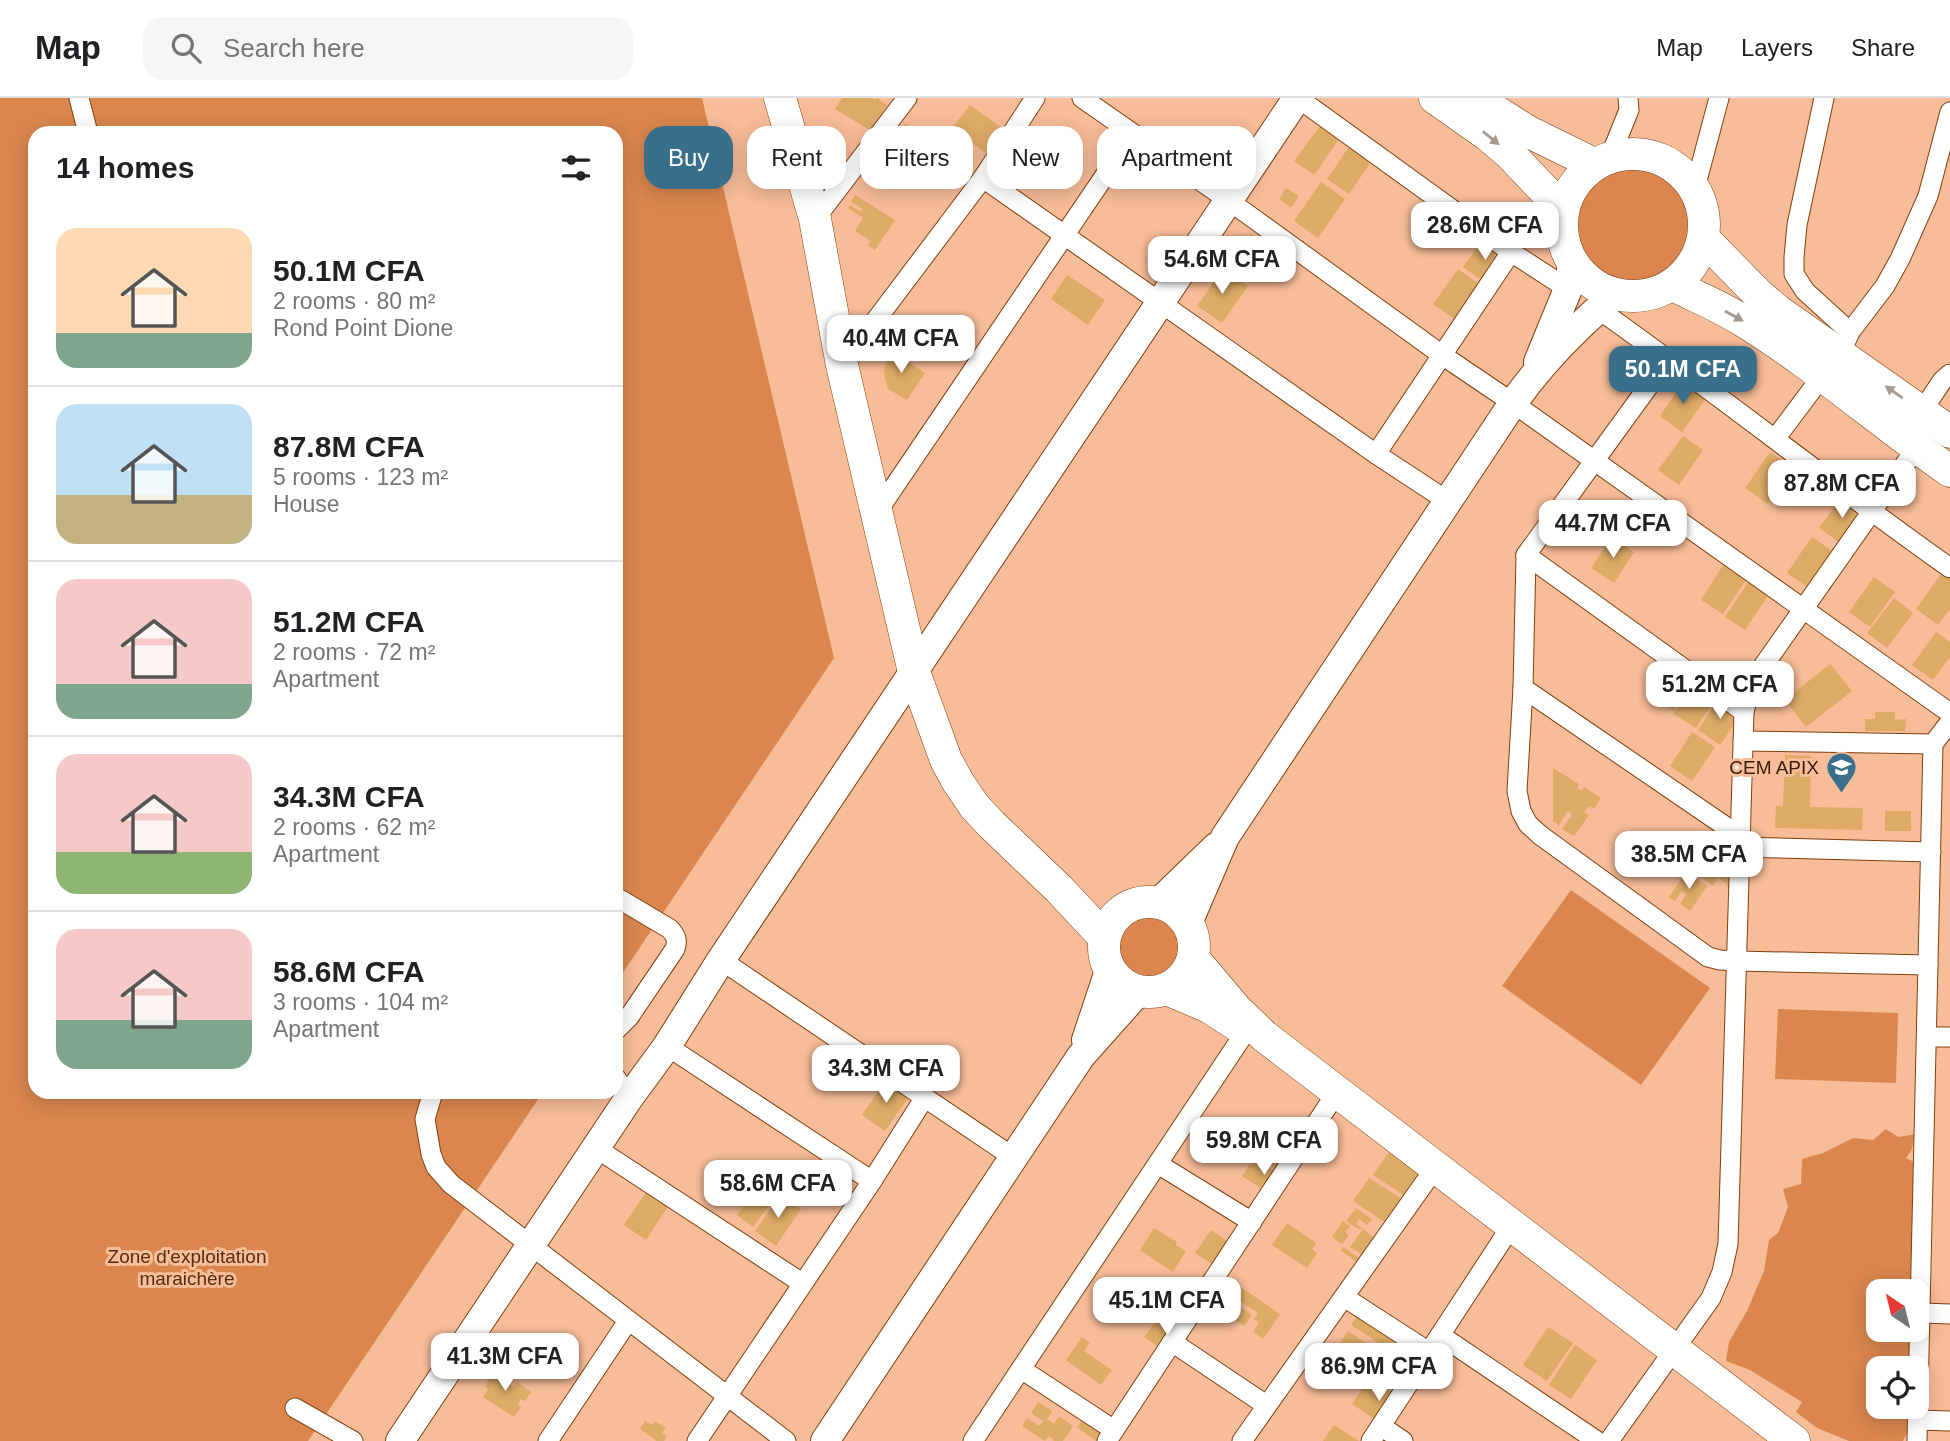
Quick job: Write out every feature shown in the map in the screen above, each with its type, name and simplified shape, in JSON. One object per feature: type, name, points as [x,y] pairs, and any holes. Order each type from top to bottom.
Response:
[{"type":"main road","points":[[780,98],[815,219],[842,365],[914,672],[946,760],[975,807],[1104,937]]},
{"type":"main road","points":[[1435,98],[1489,136],[1540,184],[1563,210]]},
{"type":"main road","points":[[1475,98],[1527,131],[1602,160]]},
{"type":"main road","points":[[1628,153],[1654,156],[1678,168],[1695,188],[1704,213],[1703,239],[1697,257],[1687,272],[1673,285],[1646,295],[1608,302],[1600,289],[1585,279],[1570,276],[1562,238],[1563,210],[1569,192],[1580,176],[1602,160],[1628,153]]},
{"type":"main road","points":[[1703,239],[1769,303],[1936,421]]},
{"type":"main road","points":[[1673,285],[1738,317],[1838,354],[1916,447],[1950,471]]},
{"type":"main road","points":[[1059,889],[1125,908]]},
{"type":"main road","points":[[1152,990],[1179,981],[1188,971],[1194,958],[1194,939],[1188,923],[1176,909],[1159,902],[1141,902],[1125,908],[1111,920],[1104,937],[1104,954],[1109,971],[1122,984],[1209,1007],[1255,1033],[1338,1092],[1794,1441]]},
{"type":"main road","points":[[1194,958],[1255,1033]]},
{"type":"street","points":[[79,98],[86,126]]},
{"type":"street","points":[[815,219],[908,98]]},
{"type":"street","points":[[842,365],[984,178],[1035,98]]},
{"type":"street","points":[[1082,98],[1122,126]]},
{"type":"street","points":[[623,1088],[667,1046],[721,960],[1297,98],[1511,252],[1570,276],[1532,377]]},
{"type":"street","points":[[1602,160],[1629,110],[1628,98]]},
{"type":"street","points":[[1695,188],[1719,98]]},
{"type":"street","points":[[1824,98],[1797,225],[1794,274],[1838,354]]},
{"type":"street","points":[[1775,439],[1838,354],[1885,286],[1900,259],[1928,197],[1950,113]]},
{"type":"street","points":[[984,178],[1376,454],[1449,502]]},
{"type":"street","points":[[877,512],[1097,187]]},
{"type":"street","points":[[1212,189],[1442,355],[1950,713]]},
{"type":"street","points":[[1376,454],[1511,252]]},
{"type":"street","points":[[1188,923],[1226,838],[1513,403],[1559,347],[1608,302],[1669,358],[1870,512],[1950,568]]},
{"type":"street","points":[[1669,358],[1526,555],[1517,791],[1521,811],[1528,824],[1540,835],[1707,957],[1737,961],[1928,965]]},
{"type":"street","points":[[1609,1441],[1711,1298],[1722,1272],[1728,1244],[1742,741],[1744,712],[1750,690],[1759,671],[1936,421],[1942,381],[1950,374]]},
{"type":"street","points":[[1526,555],[1744,712]]},
{"type":"street","points":[[1523,688],[1741,842],[1931,852]]},
{"type":"street","points":[[1922,1279],[1933,744],[1950,722]]},
{"type":"street","points":[[1742,741],[1933,744]]},
{"type":"street","points":[[1159,902],[1226,838]]},
{"type":"street","points":[[623,901],[670,929],[677,942],[676,949],[623,1023]]},
{"type":"street","points":[[721,960],[1013,1157]]},
{"type":"street","points":[[1081,1056],[1109,971]]},
{"type":"street","points":[[825,1441],[1081,1056],[1152,990]]},
{"type":"street","points":[[973,1441],[1158,1164],[1255,1033]]},
{"type":"street","points":[[1927,1037],[1950,1037]]},
{"type":"street","points":[[667,1046],[872,1181]]},
{"type":"street","points":[[1021,1369],[1111,1436],[1338,1092]]},
{"type":"street","points":[[697,1441],[872,1181],[925,1097]]},
{"type":"street","points":[[431,1099],[425,1119],[431,1154],[436,1167],[451,1184],[786,1441]]},
{"type":"street","points":[[400,1441],[596,1148],[618,1099]]},
{"type":"street","points":[[596,1148],[802,1283]]},
{"type":"street","points":[[1158,1164],[1252,1222]]},
{"type":"street","points":[[1241,1441],[1434,1168]]},
{"type":"street","points":[[1403,1441],[1376,1434],[1512,1225]]},
{"type":"street","points":[[1344,1297],[1429,1352]]},
{"type":"street","points":[[1929,1313],[1950,1314]]},
{"type":"street","points":[[548,1441],[628,1321]]},
{"type":"street","points":[[1440,1335],[1597,1441]]},
{"type":"street","points":[[1172,1342],[1266,1405]]},
{"type":"street","points":[[1917,1441],[1920,1342]]},
{"type":"street","points":[[295,1408],[353,1441]]},
{"type":"street","points":[[1918,1420],[1950,1421]]},
{"type":"green space","name":"Zone d'exploitation maraichère","points":[[0,98],[702,98],[709,126],[644,126],[644,189],[723,189],[834,658],[623,973],[623,126],[28,126],[28,1099],[538,1099],[308,1441],[0,1441]]},
{"type":"green space","points":[[1634,166],[1657,171],[1676,183],[1688,202],[1693,225],[1688,248],[1676,267],[1657,279],[1634,284],[1611,279],[1592,267],[1580,248],[1575,225],[1580,202],[1592,183],[1611,171]]},
{"type":"green space","points":[[1571,890],[1710,988],[1641,1085],[1502,986]]},
{"type":"green space","points":[[1148,911],[1162,914],[1174,921],[1181,933],[1184,947],[1181,961],[1174,973],[1162,980],[1148,983],[1134,980],[1122,973],[1115,961],[1112,947],[1115,933],[1122,921],[1134,914]]},
{"type":"green space","points":[[1778,1009],[1898,1013],[1896,1083],[1775,1079]]},
{"type":"green space","points":[[1886,1129],[1898,1137],[1916,1134],[1906,1158],[1918,1164],[1913,1279],[1866,1279],[1866,1342],[1913,1342],[1914,1356],[1866,1356],[1866,1419],[1912,1419],[1903,1441],[1849,1441],[1817,1428],[1796,1412],[1802,1402],[1750,1370],[1726,1361],[1729,1342],[1747,1311],[1764,1271],[1769,1240],[1778,1233],[1788,1207],[1783,1189],[1801,1184],[1802,1159],[1823,1153],[1853,1138],[1873,1140]]},
{"type":"building","points":[[842,98],[877,98],[887,105],[874,126],[863,126],[835,109]]},
{"type":"building","points":[[970,105],[999,126],[987,126],[987,154],[973,144],[973,126],[954,126]]},
{"type":"building","points":[[1320,126],[1339,139],[1314,175],[1294,161]]},
{"type":"building","points":[[1351,144],[1373,159],[1349,194],[1327,179]]},
{"type":"building","points":[[1321,182],[1345,199],[1318,238],[1294,221]]},
{"type":"building","points":[[1286,188],[1299,196],[1291,208],[1279,199]]},
{"type":"building","points":[[855,195],[895,220],[875,250],[868,245],[871,241],[855,231],[863,218],[848,208],[850,205],[861,212],[863,209],[851,202]]},
{"type":"building","points":[[1251,234],[1273,249],[1250,283],[1227,267]]},
{"type":"building","points":[[1482,241],[1506,257],[1487,284],[1463,267]]},
{"type":"building","points":[[1223,269],[1248,286],[1222,323],[1197,306]]},
{"type":"building","points":[[1458,269],[1485,288],[1460,323],[1433,304]]},
{"type":"building","points":[[1067,275],[1105,300],[1088,325],[1051,299]]},
{"type":"building","points":[[888,349],[925,373],[907,400],[888,389],[884,374]]},
{"type":"building","points":[[1684,381],[1707,397],[1682,432],[1660,416]]},
{"type":"building","points":[[1683,436],[1703,450],[1679,485],[1658,470]]},
{"type":"building","points":[[1770,452],[1793,468],[1768,504],[1745,488]]},
{"type":"building","points":[[1842,496],[1866,513],[1843,545],[1819,528]]},
{"type":"building","points":[[1612,537],[1634,552],[1614,583],[1591,568]]},
{"type":"building","points":[[1812,537],[1835,553],[1810,589],[1787,573]]},
{"type":"building","points":[[1723,565],[1746,580],[1723,614],[1701,600]]},
{"type":"building","points":[[1944,570],[1950,575],[1950,609],[1938,625],[1916,609]]},
{"type":"building","points":[[1874,577],[1895,592],[1870,627],[1849,612]]},
{"type":"building","points":[[1749,581],[1769,594],[1745,630],[1725,617]]},
{"type":"building","points":[[1894,598],[1913,613],[1887,648],[1867,633]]},
{"type":"building","points":[[1936,632],[1950,642],[1950,657],[1933,680],[1912,665]]},
{"type":"building","points":[[1672,663],[1695,678],[1673,711],[1650,696]]},
{"type":"building","points":[[1830,664],[1852,691],[1806,727],[1785,700]]},
{"type":"building","points":[[1696,680],[1718,694],[1696,728],[1673,714]]},
{"type":"building","points":[[1719,698],[1742,713],[1720,745],[1698,730]]},
{"type":"building","points":[[1875,712],[1895,712],[1895,720],[1906,719],[1905,731],[1865,731],[1865,719],[1875,719]]},
{"type":"building","points":[[1692,732],[1715,747],[1692,781],[1670,766]]},
{"type":"building","points":[[1785,755],[1811,756],[1810,807],[1863,808],[1862,830],[1775,828],[1776,806],[1783,806]]},
{"type":"building","points":[[1553,768],[1579,784],[1577,788],[1582,791],[1584,787],[1601,798],[1594,809],[1589,806],[1584,812],[1589,815],[1574,836],[1562,829],[1572,815],[1568,811],[1559,825],[1553,821]]},
{"type":"building","points":[[1885,811],[1911,811],[1911,831],[1885,831]]},
{"type":"building","points":[[1714,831],[1720,835],[1713,846],[1722,850],[1720,846],[1727,833],[1734,837],[1733,893],[1718,877],[1713,886],[1691,869],[1696,859],[1702,863],[1705,858],[1698,854]]},
{"type":"building","points":[[1686,872],[1707,886],[1690,911],[1680,904],[1686,894],[1682,891],[1675,901],[1669,897]]},
{"type":"building","points":[[887,1079],[910,1095],[885,1131],[862,1115]]},
{"type":"building","points":[[1266,1133],[1302,1157],[1288,1177],[1253,1154]]},
{"type":"building","points":[[1389,1152],[1420,1174],[1405,1196],[1373,1175]]},
{"type":"building","points":[[1254,1158],[1286,1179],[1274,1197],[1242,1176]]},
{"type":"building","points":[[766,1176],[783,1187],[753,1227],[737,1215]]},
{"type":"building","points":[[1369,1178],[1405,1201],[1389,1225],[1353,1201]]},
{"type":"building","points":[[646,1192],[668,1206],[646,1240],[624,1225]]},
{"type":"building","points":[[780,1195],[801,1209],[776,1246],[755,1231]]},
{"type":"building","points":[[1356,1208],[1372,1219],[1367,1225],[1359,1219],[1356,1224],[1362,1228],[1360,1230],[1346,1221]]},
{"type":"building","points":[[1343,1221],[1350,1226],[1345,1232],[1349,1235],[1342,1244],[1332,1237]]},
{"type":"building","points":[[1287,1223],[1316,1243],[1312,1249],[1317,1253],[1307,1268],[1272,1245]]},
{"type":"building","points":[[1154,1228],[1186,1251],[1173,1272],[1140,1250]]},
{"type":"building","points":[[1363,1229],[1376,1239],[1359,1263],[1341,1251],[1343,1247],[1359,1258],[1361,1254],[1350,1247]]},
{"type":"building","points":[[1211,1230],[1241,1250],[1226,1273],[1195,1253]]},
{"type":"building","points":[[1242,1288],[1280,1314],[1263,1339],[1253,1332],[1259,1322],[1254,1319],[1258,1313],[1236,1298]]},
{"type":"building","points":[[1233,1302],[1252,1315],[1244,1326],[1229,1315],[1234,1307],[1231,1305]]},
{"type":"building","points":[[1365,1304],[1402,1329],[1388,1349],[1351,1325]]},
{"type":"building","points":[[1159,1316],[1189,1336],[1174,1357],[1144,1337]]},
{"type":"building","points":[[1548,1327],[1573,1343],[1547,1381],[1523,1365]]},
{"type":"building","points":[[1348,1331],[1383,1354],[1369,1375],[1334,1352]]},
{"type":"building","points":[[1082,1337],[1090,1343],[1084,1351],[1112,1370],[1101,1385],[1066,1360]]},
{"type":"building","points":[[1575,1345],[1597,1360],[1571,1399],[1549,1385]]},
{"type":"building","points":[[496,1369],[512,1379],[509,1384],[513,1387],[517,1382],[531,1392],[525,1401],[521,1399],[518,1404],[521,1407],[514,1417],[483,1397],[488,1389],[485,1386]]},
{"type":"building","points":[[1370,1378],[1406,1402],[1388,1428],[1352,1404]]},
{"type":"building","points":[[1038,1402],[1052,1411],[1047,1419],[1054,1424],[1059,1416],[1073,1426],[1063,1441],[1053,1441],[1049,1436],[1045,1441],[1022,1426],[1027,1418],[1039,1426],[1043,1421],[1031,1413]]},
{"type":"building","points":[[1093,1404],[1125,1426],[1115,1441],[1096,1441],[1077,1427]]},
{"type":"building","points":[[645,1421],[652,1425],[655,1421],[666,1428],[662,1433],[667,1436],[664,1441],[655,1441],[640,1429]]},
{"type":"building","points":[[1334,1425],[1359,1441],[1323,1441]]},
{"type":"place","name":"CEM APIX","points":[[1842,794]]}]
